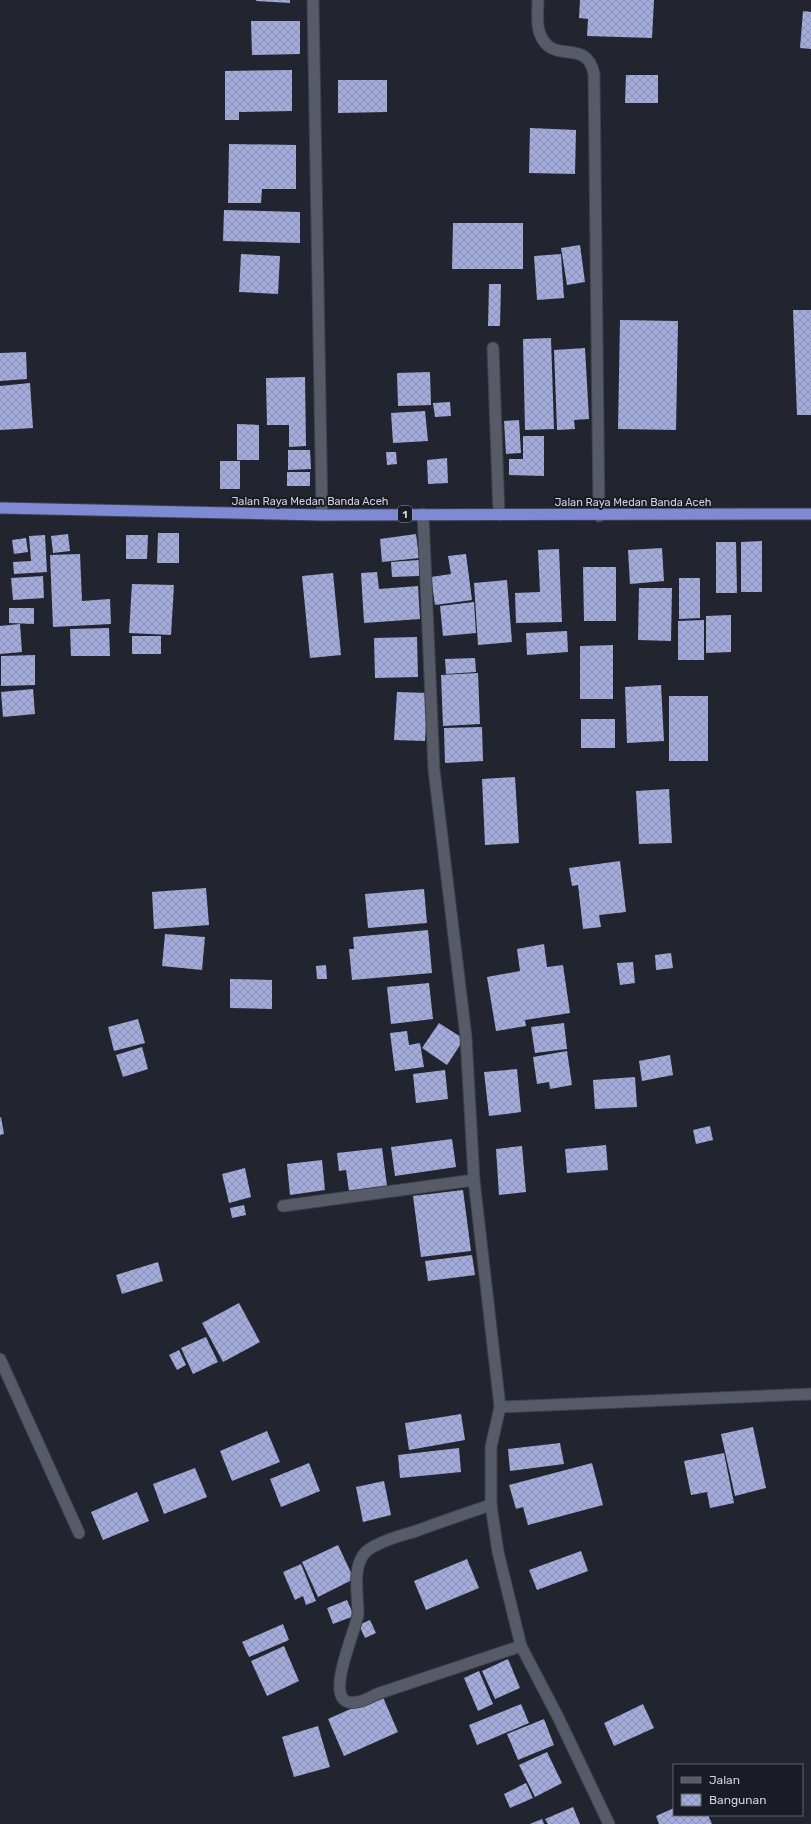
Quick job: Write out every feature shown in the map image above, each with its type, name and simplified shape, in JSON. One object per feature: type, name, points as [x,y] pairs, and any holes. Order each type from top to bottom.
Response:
[{"type":"highway","name":"Jalan Raya Medan Banda Aceh","points":[[0,508],[322,515],[423,514],[599,516],[811,514]]},
{"type":"street","points":[[313,0],[322,515]]},
{"type":"street","points":[[538,0],[540,34],[547,45],[556,51],[582,54],[592,63],[594,74],[599,516]]},
{"type":"street","points":[[493,348],[499,515]]},
{"type":"street","points":[[423,514],[434,770],[466,1037],[474,1180],[500,1407],[491,1447],[491,1505],[498,1552],[522,1646],[609,1824]]},
{"type":"street","points":[[283,1206],[474,1180]]},
{"type":"street","points":[[0,1358],[79,1533]]},
{"type":"street","points":[[500,1407],[811,1394]]},
{"type":"street","points":[[491,1505],[379,1543],[362,1556],[359,1567],[356,1601],[358,1614],[354,1632],[340,1675],[339,1689],[342,1697],[349,1702],[357,1702],[522,1646]]},
{"type":"building","points":[[290,0],[290,3],[256,1]]},
{"type":"building","points":[[580,0],[654,0],[652,38],[587,36],[588,19],[579,18]]},
{"type":"building","points":[[803,11],[811,12],[811,49],[800,48]]},
{"type":"building","points":[[251,21],[300,21],[300,54],[252,55]]},
{"type":"building","points":[[292,70],[292,111],[239,112],[239,120],[225,120],[225,71]]},
{"type":"building","points":[[626,75],[658,75],[658,103],[625,103]]},
{"type":"building","points":[[338,80],[387,80],[387,112],[338,113]]},
{"type":"building","points":[[530,128],[576,130],[575,174],[529,173]]},
{"type":"building","points":[[229,144],[296,145],[296,189],[262,189],[261,203],[228,203]]},
{"type":"building","points":[[224,210],[300,212],[300,243],[223,241]]},
{"type":"building","points":[[453,223],[523,223],[523,269],[452,269]]},
{"type":"building","points":[[580,245],[585,282],[567,285],[561,248]]},
{"type":"building","points":[[241,254],[280,256],[278,294],[239,292]]},
{"type":"building","points":[[561,254],[564,298],[537,300],[534,256]]},
{"type":"building","points":[[489,284],[501,284],[500,326],[488,326]]},
{"type":"building","points":[[793,310],[811,310],[811,415],[797,415]]},
{"type":"building","points":[[620,320],[678,321],[676,430],[618,429]]},
{"type":"building","points":[[551,338],[554,429],[525,430],[523,339]]},
{"type":"building","points":[[585,348],[589,419],[574,420],[575,429],[557,430],[554,350]]},
{"type":"building","points":[[26,352],[27,379],[0,381],[0,353]]},
{"type":"building","points":[[430,372],[431,405],[398,406],[397,373]]},
{"type":"building","points":[[305,377],[306,446],[289,447],[289,425],[267,425],[266,378]]},
{"type":"building","points":[[30,383],[33,428],[0,430],[0,386]]},
{"type":"building","points":[[450,402],[451,416],[435,417],[433,403]]},
{"type":"building","points":[[425,411],[428,441],[393,443],[391,413]]},
{"type":"building","points":[[519,420],[521,453],[506,454],[504,421]]},
{"type":"building","points":[[237,424],[259,425],[259,460],[237,460]]},
{"type":"building","points":[[523,436],[544,436],[544,476],[509,475],[509,459],[523,459]]},
{"type":"building","points":[[288,450],[310,450],[311,469],[288,470]]},
{"type":"building","points":[[386,452],[396,452],[397,464],[387,465]]},
{"type":"building","points":[[447,458],[448,483],[428,484],[427,460]]},
{"type":"building","points":[[220,461],[240,461],[240,489],[220,489]]},
{"type":"building","points":[[287,472],[310,472],[310,486],[287,486]]},
{"type":"building","points":[[158,533],[179,533],[179,563],[157,563]]},
{"type":"building","points":[[68,534],[70,551],[53,553],[51,536]]},
{"type":"building","points":[[416,534],[419,558],[382,562],[380,539]]},
{"type":"building","points":[[45,535],[47,572],[14,574],[13,562],[31,561],[29,536]]},
{"type":"building","points":[[126,535],[148,535],[147,559],[126,559]]},
{"type":"building","points":[[26,538],[28,552],[14,554],[12,540]]},
{"type":"building","points":[[762,541],[762,592],[741,592],[741,542]]},
{"type":"building","points":[[716,542],[736,542],[737,593],[716,593]]},
{"type":"building","points":[[662,548],[664,581],[630,584],[628,550]]},
{"type":"building","points":[[559,549],[562,622],[516,623],[515,593],[540,592],[538,550]]},
{"type":"building","points":[[80,554],[82,601],[110,599],[111,624],[53,627],[50,555]]},
{"type":"building","points":[[466,554],[472,600],[435,605],[431,577],[451,574],[448,556]]},
{"type":"building","points":[[419,560],[419,576],[392,577],[391,562]]},
{"type":"building","points":[[583,567],[616,567],[616,621],[584,621]]},
{"type":"building","points":[[377,572],[379,589],[418,586],[420,619],[364,623],[361,573]]},
{"type":"building","points":[[333,573],[341,655],[310,658],[302,576]]},
{"type":"building","points":[[43,576],[44,598],[13,600],[11,578]]},
{"type":"building","points":[[679,578],[700,578],[700,618],[679,619]]},
{"type":"building","points":[[507,580],[512,642],[478,645],[474,583]]},
{"type":"building","points":[[132,584],[174,585],[171,635],[129,633]]},
{"type":"building","points":[[639,588],[672,588],[671,641],[638,640]]},
{"type":"building","points":[[474,602],[476,633],[443,636],[440,606]]},
{"type":"building","points":[[9,608],[34,608],[34,624],[9,623]]},
{"type":"building","points":[[731,615],[731,652],[706,653],[706,616]]},
{"type":"building","points":[[704,620],[704,660],[678,660],[678,621]]},
{"type":"building","points":[[20,624],[22,652],[0,654],[0,626]]},
{"type":"building","points":[[109,628],[110,656],[71,656],[70,629]]},
{"type":"building","points":[[567,631],[568,652],[527,655],[526,633]]},
{"type":"building","points":[[132,636],[161,636],[161,654],[132,654]]},
{"type":"building","points":[[417,637],[418,677],[375,678],[374,638]]},
{"type":"building","points":[[613,645],[613,699],[580,699],[580,646]]},
{"type":"building","points":[[35,655],[35,685],[1,686],[1,656]]},
{"type":"building","points":[[475,658],[476,672],[446,674],[445,659]]},
{"type":"building","points":[[478,673],[480,724],[443,726],[441,675]]},
{"type":"building","points":[[661,685],[664,741],[627,743],[625,687]]},
{"type":"building","points":[[33,689],[35,714],[3,717],[1,692]]},
{"type":"building","points":[[397,692],[428,693],[425,741],[394,740]]},
{"type":"building","points":[[669,696],[708,696],[708,761],[669,761]]},
{"type":"building","points":[[581,719],[615,719],[615,748],[581,748]]},
{"type":"building","points":[[482,727],[483,761],[445,763],[444,728]]},
{"type":"building","points":[[515,777],[519,843],[485,845],[482,779]]},
{"type":"building","points":[[669,789],[672,843],[639,844],[636,791]]},
{"type":"building","points":[[620,861],[626,912],[599,915],[601,927],[583,929],[578,885],[572,886],[569,868]]},
{"type":"building","points":[[206,888],[209,925],[154,929],[152,892]]},
{"type":"building","points":[[424,889],[427,923],[368,928],[365,894]]},
{"type":"building","points":[[428,930],[432,973],[352,980],[349,949],[354,949],[353,937]]},
{"type":"building","points":[[165,934],[205,937],[202,970],[162,966]]},
{"type":"building","points":[[544,944],[547,967],[563,965],[570,1013],[525,1020],[526,1026],[496,1031],[487,977],[520,971],[517,949]]},
{"type":"building","points":[[671,953],[673,968],[656,970],[655,955]]},
{"type":"building","points":[[633,962],[635,983],[620,985],[617,963]]},
{"type":"building","points":[[326,965],[327,979],[317,979],[316,966]]},
{"type":"building","points":[[230,979],[272,980],[272,1009],[230,1008]]},
{"type":"building","points":[[429,983],[433,1019],[391,1024],[387,987]]},
{"type":"building","points":[[138,1019],[145,1043],[114,1051],[108,1027]]},
{"type":"building","points":[[439,1023],[464,1039],[447,1065],[422,1048]]},
{"type":"building","points":[[564,1023],[567,1049],[535,1053],[531,1027]]},
{"type":"building","points":[[407,1031],[409,1045],[420,1043],[424,1067],[395,1071],[390,1033]]},
{"type":"building","points":[[142,1047],[148,1069],[123,1077],[116,1055]]},
{"type":"building","points":[[567,1051],[572,1085],[550,1089],[549,1082],[537,1084],[533,1057]]},
{"type":"building","points":[[670,1055],[673,1075],[642,1081],[639,1061]]},
{"type":"building","points":[[517,1069],[521,1112],[489,1116],[484,1072]]},
{"type":"building","points":[[445,1070],[448,1099],[416,1103],[413,1074]]},
{"type":"building","points":[[635,1077],[637,1107],[595,1109],[593,1080]]},
{"type":"building","points":[[1,1117],[4,1134],[0,1135],[0,1118]]},
{"type":"building","points":[[710,1126],[713,1140],[696,1144],[693,1130]]},
{"type":"building","points":[[452,1139],[456,1167],[395,1176],[391,1147]]},
{"type":"building","points":[[606,1145],[608,1170],[567,1173],[565,1149]]},
{"type":"building","points":[[522,1146],[526,1192],[499,1195],[496,1149]]},
{"type":"building","points":[[382,1148],[387,1186],[349,1191],[346,1170],[339,1171],[337,1153]]},
{"type":"building","points":[[322,1160],[325,1190],[290,1195],[287,1164]]},
{"type":"building","points":[[245,1168],[251,1197],[229,1203],[222,1174]]},
{"type":"building","points":[[463,1190],[471,1251],[421,1257],[413,1196]]},
{"type":"building","points":[[244,1205],[246,1215],[232,1218],[230,1208]]},
{"type":"building","points":[[472,1255],[475,1275],[428,1281],[425,1261]]},
{"type":"building","points":[[158,1262],[163,1281],[122,1294],[116,1275]]},
{"type":"building","points":[[239,1303],[260,1342],[223,1362],[202,1323]]},
{"type":"building","points":[[206,1337],[218,1362],[193,1374],[181,1348]]},
{"type":"building","points":[[179,1350],[186,1365],[177,1370],[169,1355]]},
{"type":"building","points":[[461,1414],[465,1440],[409,1450],[405,1423]]},
{"type":"building","points":[[753,1427],[766,1488],[735,1496],[721,1434]]},
{"type":"building","points":[[267,1431],[280,1462],[232,1481],[220,1451]]},
{"type":"building","points":[[560,1443],[564,1464],[510,1471],[508,1449]]},
{"type":"building","points":[[459,1448],[461,1472],[400,1478],[398,1455]]},
{"type":"building","points":[[724,1453],[734,1503],[710,1508],[707,1492],[691,1495],[684,1461]]},
{"type":"building","points":[[309,1463],[320,1491],[281,1507],[270,1479]]},
{"type":"building","points":[[592,1463],[603,1505],[528,1525],[523,1507],[516,1509],[509,1485]]},
{"type":"building","points":[[195,1468],[207,1497],[164,1514],[153,1484]]},
{"type":"building","points":[[384,1481],[391,1515],[363,1522],[356,1487]]},
{"type":"building","points":[[137,1492],[149,1521],[103,1540],[91,1512]]},
{"type":"building","points":[[338,1545],[354,1579],[318,1597],[302,1562]]},
{"type":"building","points":[[581,1551],[588,1571],[537,1590],[529,1570]]},
{"type":"building","points":[[467,1559],[479,1588],[426,1610],[414,1581]]},
{"type":"building","points":[[301,1564],[316,1601],[306,1605],[303,1596],[295,1600],[283,1572]]},
{"type":"building","points":[[347,1600],[354,1616],[333,1624],[327,1608]]},
{"type":"building","points":[[370,1620],[376,1633],[365,1638],[359,1625]]},
{"type":"building","points":[[283,1624],[289,1640],[249,1657],[242,1642]]},
{"type":"building","points":[[284,1646],[299,1681],[267,1696],[251,1661]]},
{"type":"building","points":[[508,1659],[520,1688],[495,1699],[482,1671]]},
{"type":"building","points":[[479,1671],[493,1704],[478,1711],[464,1678]]},
{"type":"building","points":[[382,1695],[398,1732],[344,1756],[328,1719]]},
{"type":"building","points":[[521,1704],[529,1723],[477,1745],[469,1725]]},
{"type":"building","points":[[643,1704],[654,1728],[614,1746],[604,1723]]},
{"type":"building","points":[[544,1719],[554,1745],[518,1760],[507,1734]]},
{"type":"building","points":[[318,1726],[330,1767],[294,1777],[282,1737]]},
{"type":"building","points":[[547,1752],[562,1783],[535,1797],[519,1765]]},
{"type":"building","points":[[526,1783],[533,1798],[510,1808],[504,1794]]},
{"type":"building","points":[[573,1807],[580,1824],[548,1824],[545,1819]]},
{"type":"building","points":[[673,1808],[673,1816],[708,1816],[712,1824],[659,1824],[656,1816]]},
{"type":"building","points":[[542,1819],[544,1824],[530,1824]]}]
